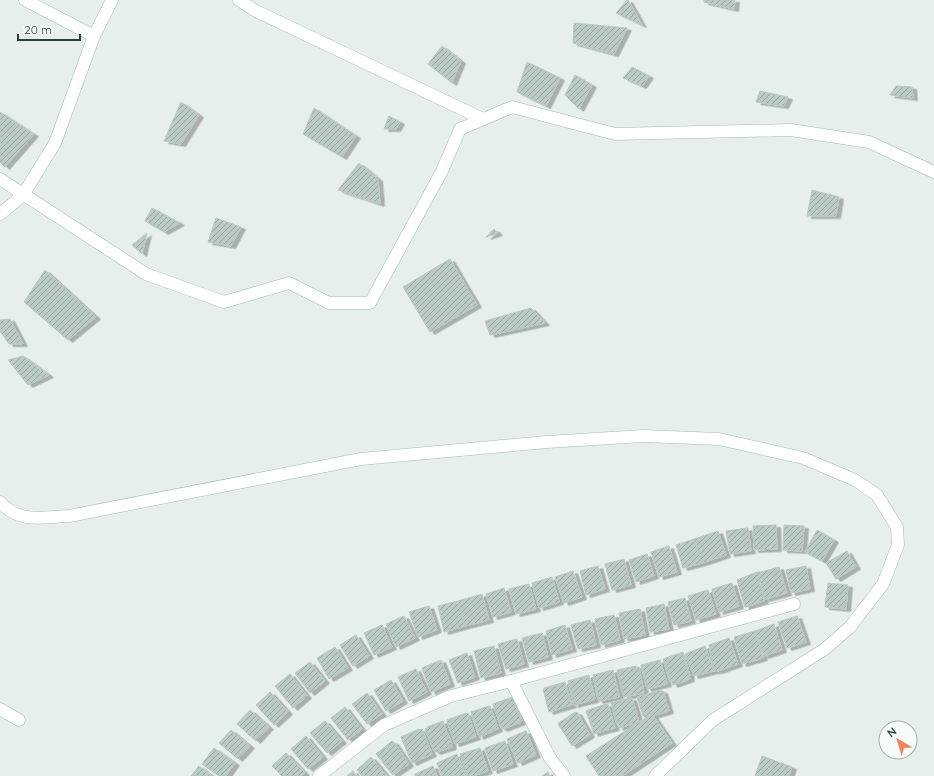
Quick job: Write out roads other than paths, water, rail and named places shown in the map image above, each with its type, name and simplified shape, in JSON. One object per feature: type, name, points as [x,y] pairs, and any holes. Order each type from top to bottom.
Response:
[{"type":"street","points":[[25,0],[94,36]]},
{"type":"street","points":[[0,214],[23,195],[55,143],[94,36],[112,0]]},
{"type":"street","points":[[239,0],[254,10],[483,119]]},
{"type":"street","points":[[0,179],[146,274],[224,302],[289,283],[329,303],[370,303],[442,171],[460,129],[512,107],[615,134],[791,130],[869,142],[934,172]]},
{"type":"street","points":[[0,502],[10,511],[19,516],[30,518],[68,516],[361,459],[547,442],[643,436],[719,439],[803,458],[855,480],[877,495],[897,527],[898,545],[883,584],[850,627],[825,649],[713,720],[655,776]]},
{"type":"street","points":[[319,776],[384,725],[452,696],[794,604]]},
{"type":"street","points":[[511,681],[550,758],[564,776]]},
{"type":"street","points":[[0,709],[18,720]]}]
